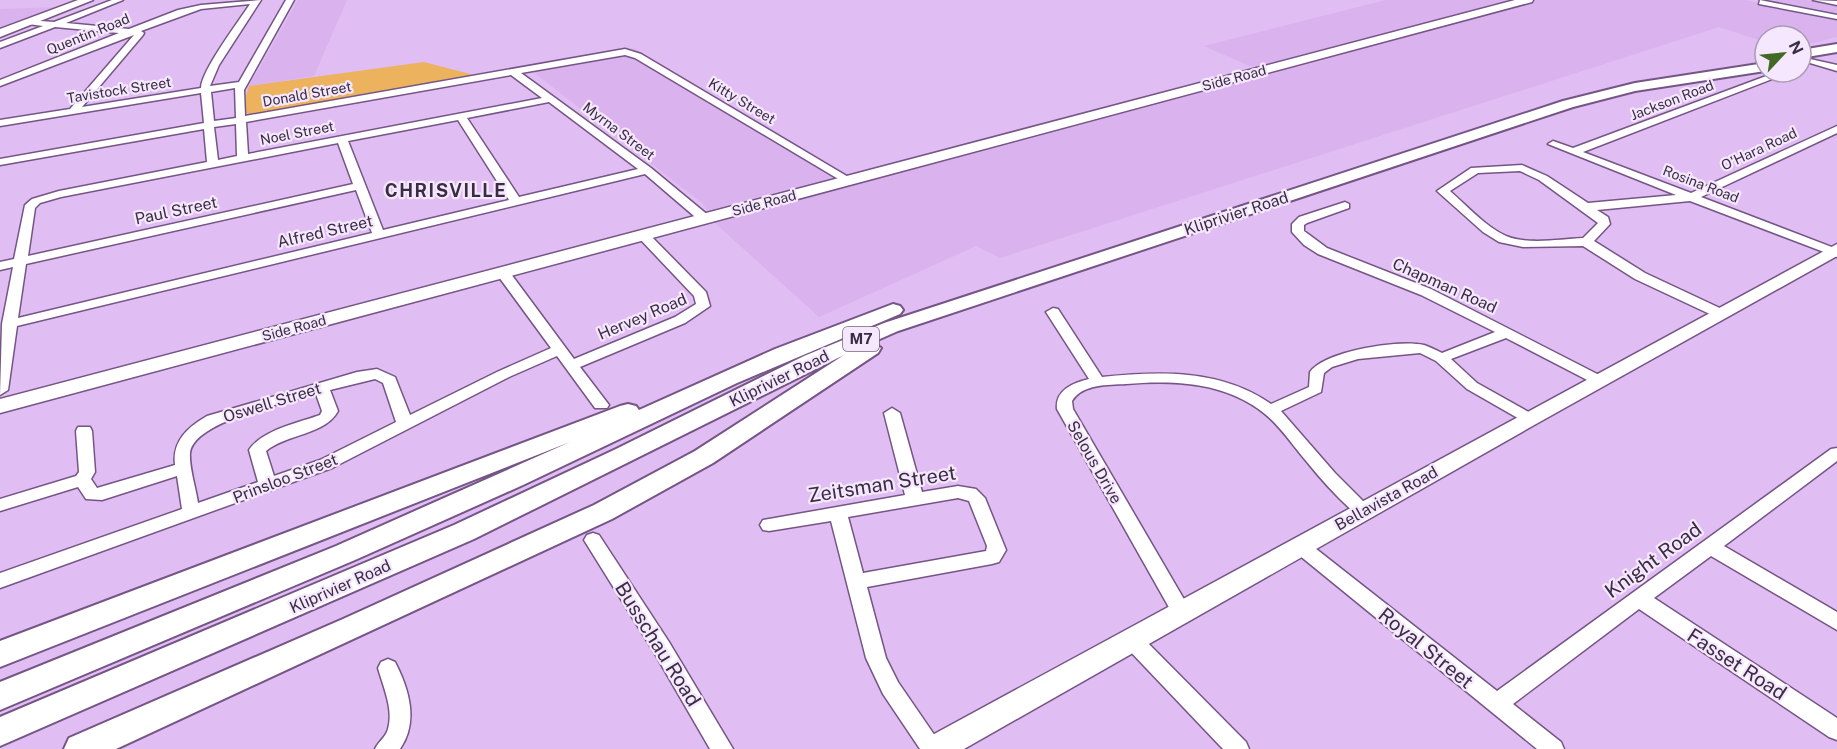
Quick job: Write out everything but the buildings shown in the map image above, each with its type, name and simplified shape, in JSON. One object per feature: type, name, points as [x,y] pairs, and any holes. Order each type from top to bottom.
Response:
[{"type":"main road","points":[[1813,56],[1837,48]]},
{"type":"main road","points":[[1813,58],[1837,57]]},
{"type":"main road","name":"Kliprivier Road","points":[[0,696],[460,503],[786,352],[927,298],[1562,94],[1628,79],[1753,68]]},
{"type":"main road","name":"Kliprivier Road","points":[[0,732],[464,532],[625,455],[820,357],[919,317],[1588,99],[1635,87],[1753,70]]},
{"type":"main road","points":[[81,749],[603,512],[704,457],[843,364],[919,317]]},
{"type":"main road","points":[[0,654],[506,459],[747,363],[786,352]]},
{"type":"street","points":[[0,33],[88,0]]},
{"type":"street","points":[[0,45],[119,0]]},
{"type":"street","points":[[243,159],[238,90],[290,0]]},
{"type":"street","name":"Side Road","points":[[0,406],[1528,0]]},
{"type":"street","points":[[1761,0],[1837,17]]},
{"type":"street","points":[[1817,0],[1837,3]]},
{"type":"street","points":[[213,165],[207,80],[257,1]]},
{"type":"street","name":"Quentin Road","points":[[0,83],[187,10],[257,1]]},
{"type":"street","points":[[31,22],[140,33],[73,111]]},
{"type":"street","name":"Kitty Street","points":[[618,53],[638,56],[849,181]]},
{"type":"street","name":"Donald Street","points":[[0,162],[618,53]]},
{"type":"street","points":[[1813,61],[1837,68]]},
{"type":"street","name":"Myrna Street","points":[[512,71],[647,170],[705,219]]},
{"type":"street","name":"Jackson Road","points":[[1573,152],[1753,74]]},
{"type":"street","name":"Tavistock Street","points":[[0,123],[242,84]]},
{"type":"street","name":"Noel Street","points":[[20,261],[29,207],[36,201],[49,196],[551,99]]},
{"type":"street","points":[[461,117],[517,203]]},
{"type":"street","name":"O'Hara Road","points":[[1587,207],[1692,197],[1837,129]]},
{"type":"street","points":[[342,140],[379,235]]},
{"type":"street","name":"Rosina Road","points":[[1553,144],[1836,251]]},
{"type":"street","points":[[1586,242],[1604,222],[1587,207],[1538,174],[1517,167],[1475,170],[1443,191],[1487,229],[1507,240],[1523,243],[1586,242],[1640,276],[1719,314]]},
{"type":"street","name":"Alfred Street","points":[[9,324],[647,170]]},
{"type":"street","name":"Paul Street","points":[[0,266],[359,186]]},
{"type":"street","name":"Chapman Road","points":[[1345,206],[1304,220],[1298,224],[1298,232],[1311,243],[1348,262],[1425,292],[1598,380]]},
{"type":"street","name":"Hervey Road","points":[[572,365],[680,320],[703,306],[701,295],[643,235]]},
{"type":"street","name":"Bellavista Road","points":[[935,749],[1133,641],[1598,380],[1836,251]]},
{"type":"street","points":[[0,390],[20,261]]},
{"type":"street","points":[[503,273],[601,405]]},
{"type":"street","points":[[1053,312],[1098,382]]},
{"type":"street","points":[[1441,358],[1507,333]]},
{"type":"street","points":[[1270,410],[1316,389],[1317,372],[1335,360],[1410,348],[1422,349],[1441,358],[1472,386],[1528,419]]},
{"type":"street","name":"Prinsloo Street","points":[[0,581],[344,456],[504,374],[559,350]]},
{"type":"street","name":"Oswell Street","points":[[191,513],[182,453],[184,445],[203,425],[227,414],[369,374],[384,376],[390,380],[405,424]]},
{"type":"street","name":"Selous Drive","points":[[1182,613],[1065,409],[1064,401],[1071,391],[1098,382],[1144,377],[1186,378],[1222,386],[1270,410],[1332,480],[1363,511]]},
{"type":"street","points":[[268,485],[257,450],[268,441],[326,418],[329,408],[321,387]]},
{"type":"street","points":[[892,413],[915,500]]},
{"type":"street","points":[[81,482],[87,472],[84,431]]},
{"type":"street","name":"Knight Road","points":[[1496,704],[1837,453]]},
{"type":"street","points":[[0,505],[81,482],[86,483],[90,493],[98,495],[184,468]]},
{"type":"street","name":"Zeitsman Street","points":[[769,525],[958,492],[970,493],[979,504],[996,546],[996,554],[985,560],[855,582]]},
{"type":"street","points":[[838,514],[881,670],[935,749]]},
{"type":"street","name":"Busschau Road","points":[[593,540],[722,749]]},
{"type":"street","name":"Royal Street","points":[[1300,546],[1553,749]]},
{"type":"street","points":[[1709,546],[1837,622]]},
{"type":"street","name":"Fasset Road","points":[[1638,598],[1837,730]]},
{"type":"street","points":[[1133,641],[1238,749]]},
{"type":"street","points":[[386,749],[399,734],[402,721],[388,668]]},
{"type":"shaded area","points":[[298,0],[347,0],[314,76],[249,86]]},
{"type":"shaded area","points":[[1386,0],[1745,0],[1768,5],[1777,0],[1806,0],[1837,5],[1837,37],[1813,43],[1813,24],[1753,24],[1753,38],[1719,27],[1000,258],[976,246],[819,317],[716,224],[702,203],[528,68],[634,48],[850,176],[1254,68],[1204,46]]},
{"type":"shaded area","points":[[63,7],[49,12],[0,29],[0,9]]},
{"type":"shaded area","points":[[424,62],[478,76],[253,115],[246,113],[245,99],[249,86]]},
{"type":"district","name":"CHRISVILLE","points":[[446,191]]}]
